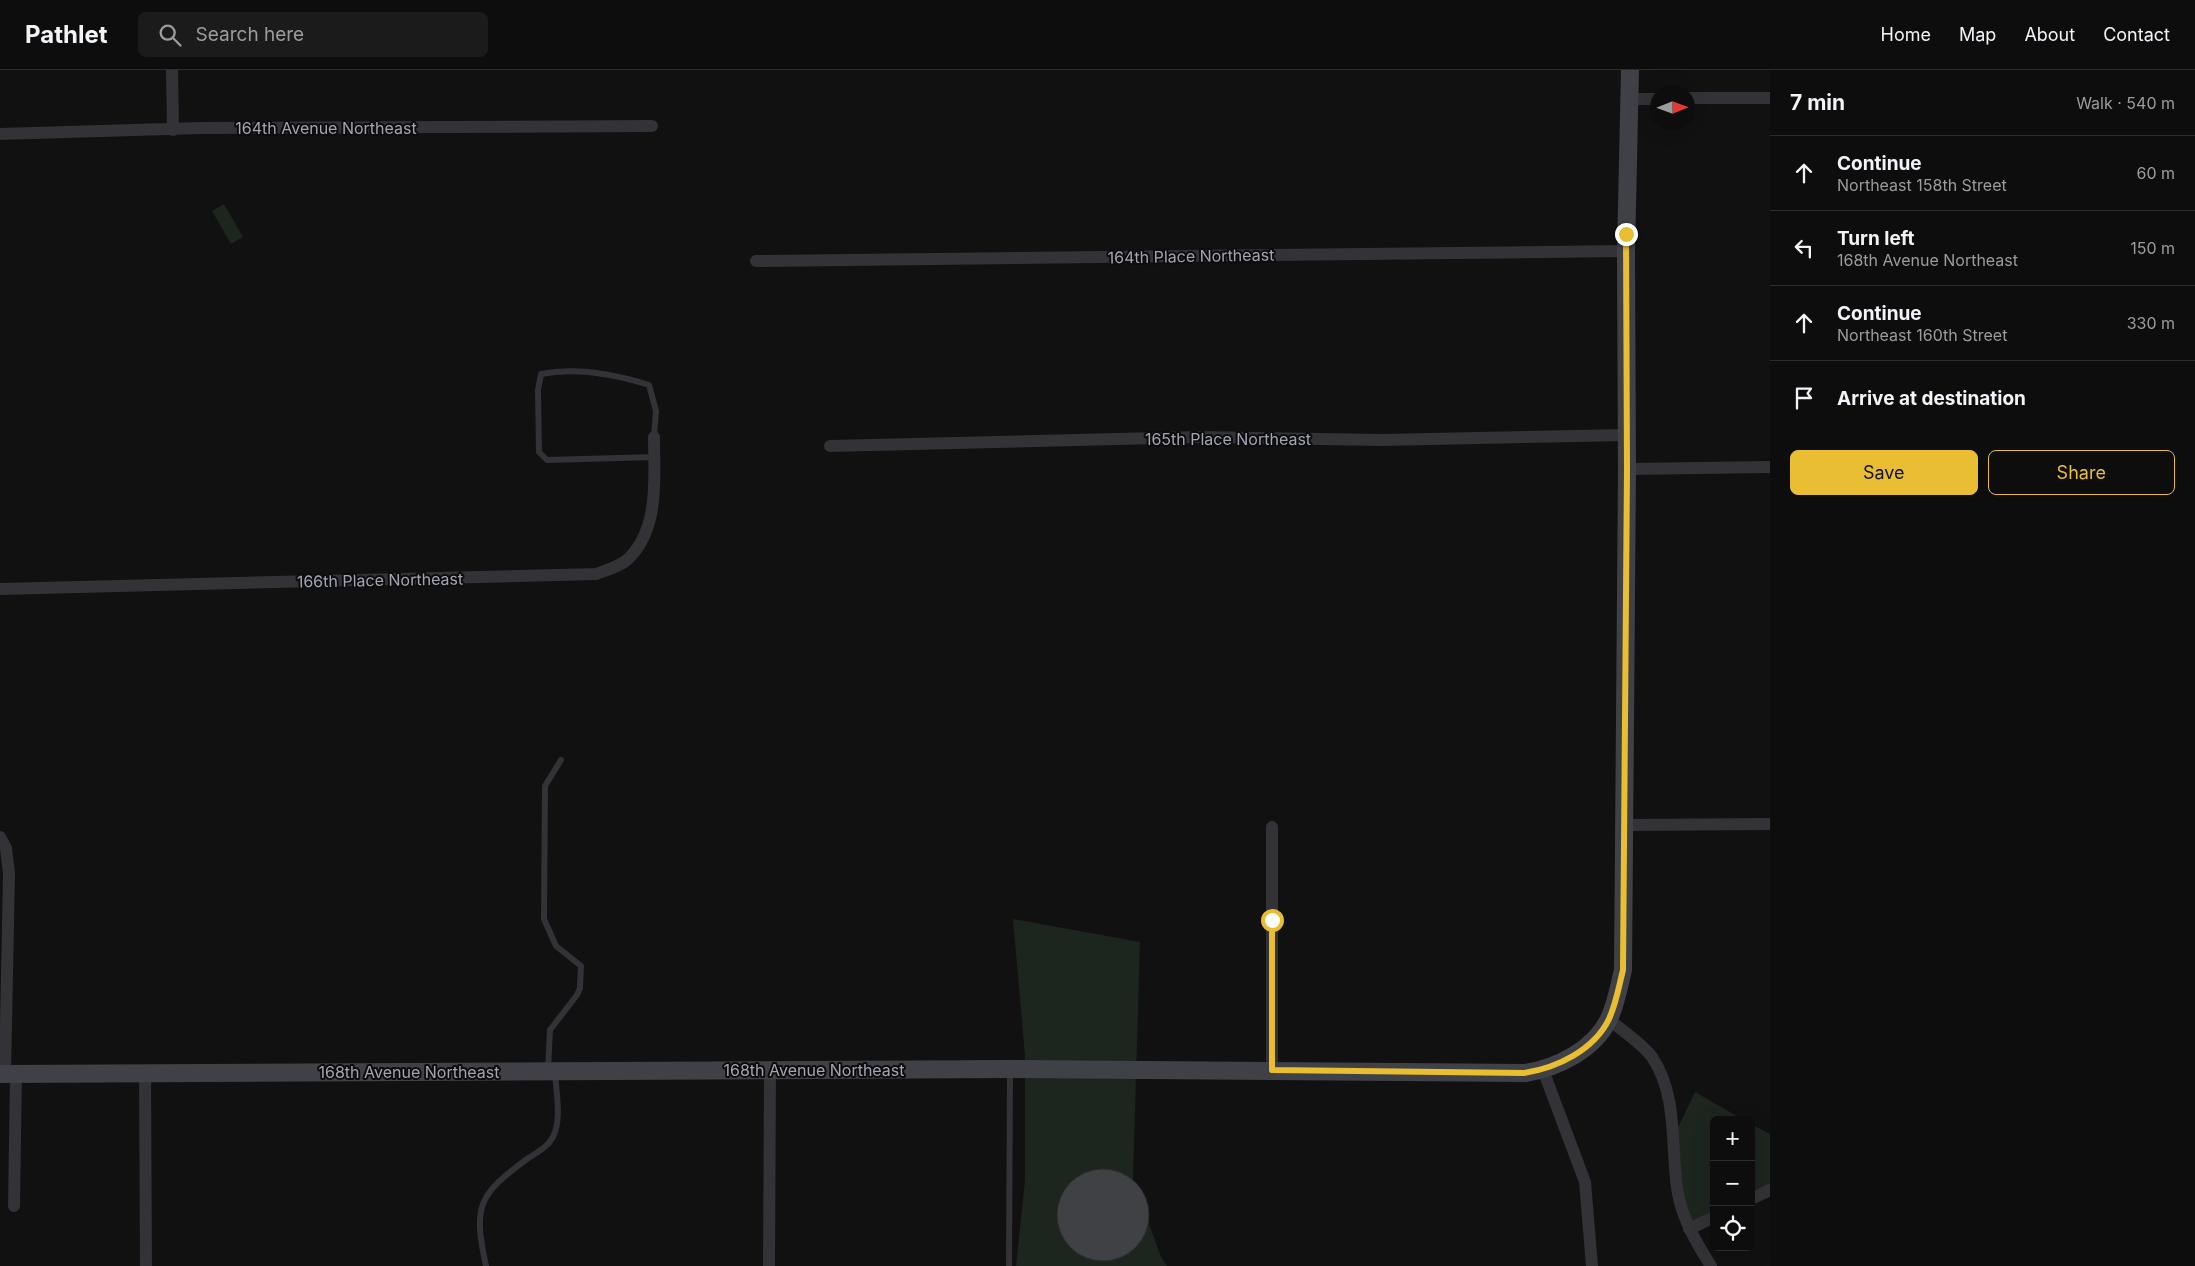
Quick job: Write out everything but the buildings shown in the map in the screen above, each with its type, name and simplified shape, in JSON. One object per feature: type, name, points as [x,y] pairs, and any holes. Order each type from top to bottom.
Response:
[{"type":"street","points":[[172,70],[173,130]]},
{"type":"street","points":[[1630,70],[1626,251],[1627,469],[1623,970],[1609,1019],[1651,1056],[1662,1077],[1671,1108],[1678,1194],[1689,1229],[1711,1266]]},
{"type":"street","points":[[1695,98],[1770,98]]},
{"type":"street","points":[[1630,99],[1650,99]]},
{"type":"street","name":"164th Avenue Northeast","points":[[0,134],[173,130],[652,126]]},
{"type":"street","name":"164th Place Northeast","points":[[756,261],[1626,251]]},
{"type":"street","name":"165th Place Northeast","points":[[830,446],[1197,437],[1382,440],[1626,435]]},
{"type":"street","name":"166th Place Northeast","points":[[0,589],[596,574],[614,567],[630,556],[646,530],[654,496],[654,437]]},
{"type":"street","points":[[1627,469],[1770,467]]},
{"type":"street","points":[[1624,825],[1770,824]]},
{"type":"street","points":[[1272,827],[1272,1070]]},
{"type":"street","points":[[0,837],[6,848],[9,874],[7,1074],[14,1206]]},
{"type":"street","name":"168th Avenue Northeast","points":[[7,1074],[1010,1069],[1524,1073],[1543,1070],[1589,1045],[1609,1019]]},
{"type":"street","points":[[769,1266],[770,1070]]},
{"type":"street","points":[[1543,1070],[1585,1182],[1592,1266]]},
{"type":"street","points":[[145,1074],[146,1266]]},
{"type":"street","points":[[1755,1197],[1770,1190]]},
{"type":"street","points":[[1689,1229],[1710,1219]]},
{"type":"lane","points":[[654,437],[656,411],[649,385],[616,375],[562,370],[540,374],[538,390],[540,452],[547,460],[654,457]]},
{"type":"lane","points":[[486,1266],[478,1226],[484,1199],[499,1180],[548,1145],[557,1123],[550,1030],[577,995],[580,988],[581,966],[556,946],[544,919],[544,786],[561,760]]},
{"type":"lane","points":[[1009,1266],[1010,1069]]},
{"type":"shaded area","points":[[224,204],[243,237],[231,244],[212,211]]},
{"type":"shaded area","points":[[1013,919],[1140,942],[1133,1180],[1161,1257],[1167,1266],[1016,1266],[1025,1180],[1025,1056]]},
{"type":"shaded area","points":[[1695,1092],[1737,1116],[1710,1116],[1710,1219],[1689,1229],[1673,1138]]},
{"type":"shaded area","points":[[1755,1126],[1770,1134],[1770,1189],[1755,1196]]},
{"type":"route","points":[[1272,920],[1272,1070],[1524,1073],[1543,1070],[1589,1045],[1609,1019],[1623,970],[1627,469],[1626,234]]}]
